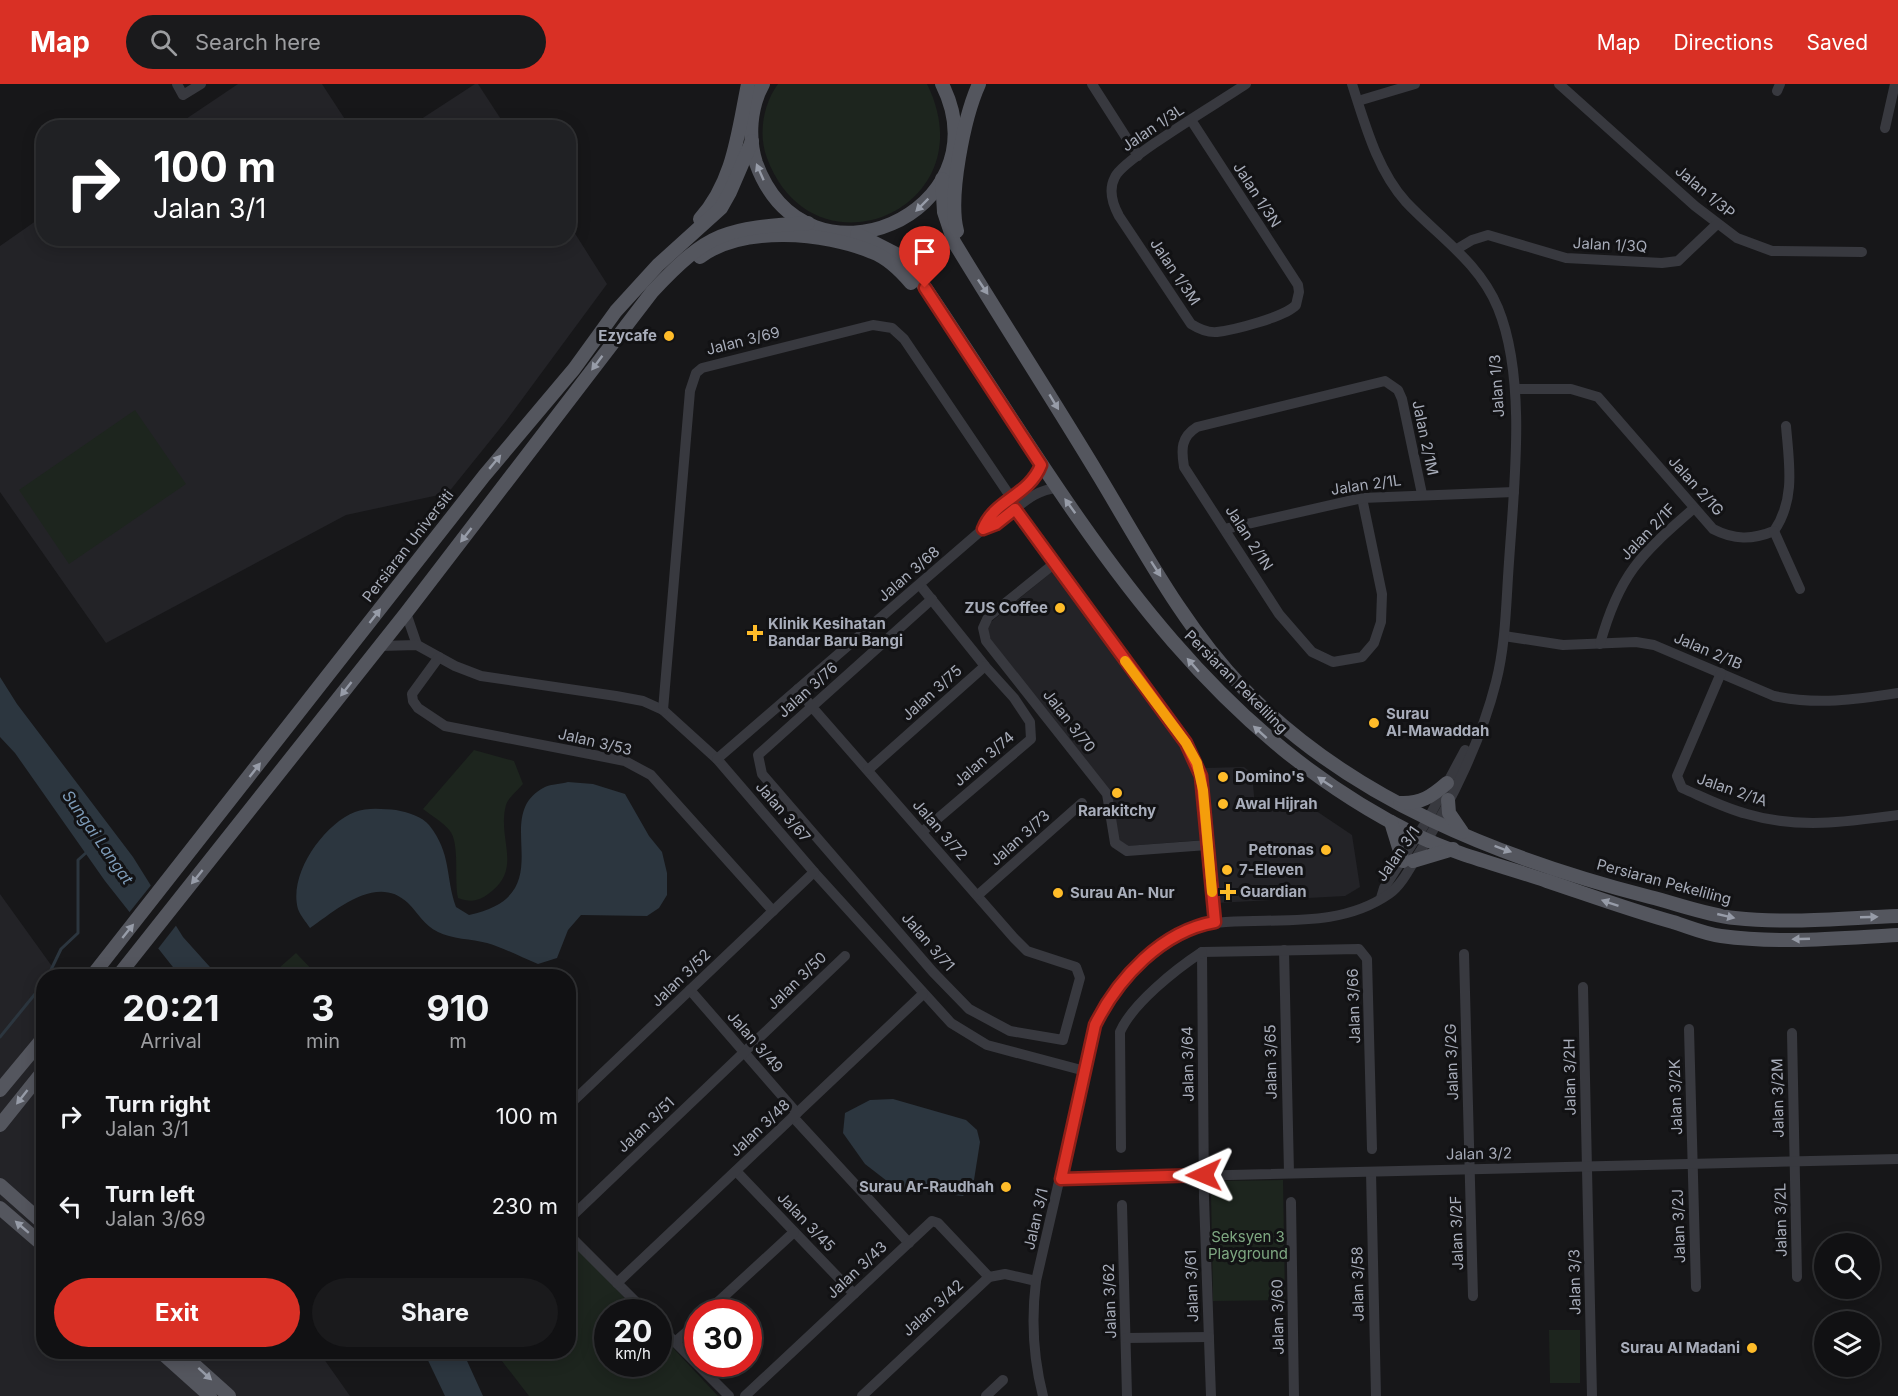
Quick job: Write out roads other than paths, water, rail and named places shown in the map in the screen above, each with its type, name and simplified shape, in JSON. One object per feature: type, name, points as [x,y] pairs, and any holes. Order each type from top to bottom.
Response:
[{"type":"main road","points":[[942,84],[950,102],[954,134]]},
{"type":"main road","points":[[758,85],[753,114],[752,141],[760,174],[769,189],[793,214],[807,223],[832,231],[857,234],[886,228],[913,214],[930,198],[942,179],[951,157],[954,134],[969,84]]},
{"type":"main road","points":[[968,265],[956,228],[954,198],[972,99],[979,84]]},
{"type":"main road","points":[[616,311],[646,268],[691,228],[722,189],[758,85]]},
{"type":"main road","name":"Persiaran Universiti","points":[[98,969],[484,476],[573,369],[616,311],[658,265],[708,223],[721,208],[752,141]]},
{"type":"main road","name":"Persiaran Pekeliling","points":[[942,179],[944,212],[954,242],[1152,563],[1215,655],[1281,725],[1367,787],[1433,821],[1464,835],[1617,888],[1733,918],[1790,920],[1898,916]]},
{"type":"main road","points":[[124,969],[406,613],[651,292],[681,260],[712,238],[741,228],[807,223]]},
{"type":"main road","points":[[625,326],[680,273],[708,251],[732,240],[759,235],[781,234],[832,241],[872,251],[886,259],[916,289],[932,298]]},
{"type":"main road","name":"Persiaran Pekeliling","points":[[857,234],[898,255],[932,298],[1041,465],[1142,605],[1196,669],[1287,755],[1391,822],[1422,838],[1619,906],[1719,936],[1787,940],[1898,935]]},
{"type":"main road","points":[[1398,803],[1419,802],[1430,797],[1447,783]]},
{"type":"main road","points":[[1448,800],[1449,813],[1464,835]]},
{"type":"main road","points":[[1391,822],[1408,861],[1453,849]]},
{"type":"main road","points":[[0,1090],[36,1047]]},
{"type":"main road","points":[[0,1125],[36,1080]]},
{"type":"main road","points":[[0,1185],[36,1217]]},
{"type":"main road","points":[[0,1208],[36,1239]]},
{"type":"main road","points":[[169,1359],[210,1396]]},
{"type":"main road","points":[[188,1359],[229,1396]]},
{"type":"street","points":[[177,84],[183,95],[201,84]]},
{"type":"street","points":[[1092,84],[1138,156]]},
{"type":"street","name":"Jalan 1/3L","points":[[1113,182],[1119,170],[1246,84]]},
{"type":"street","name":"Jalan 1/3","points":[[1352,84],[1379,159],[1395,188],[1458,249],[1489,288],[1499,310],[1506,335],[1515,389],[1514,492],[1504,636],[1496,682],[1478,732],[1478,740],[1448,800],[1433,821]]},
{"type":"street","points":[[1358,101],[1415,84]]},
{"type":"street","name":"Jalan 1/3P","points":[[1559,84],[1717,224],[1737,238],[1772,251],[1862,252]]},
{"type":"street","points":[[1885,128],[1895,84]]},
{"type":"street","name":"Jalan 1/3N","points":[[1191,120],[1298,285]]},
{"type":"street","name":"Jalan 1/3M","points":[[1113,182],[1112,197],[1116,210],[1191,324],[1198,329],[1217,332],[1284,314],[1296,305],[1298,285]]},
{"type":"street","name":"Jalan 1/3Q","points":[[1458,249],[1472,240],[1488,235],[1566,258],[1662,263],[1678,261],[1717,224]]},
{"type":"street","name":"Jalan 3/69","points":[[663,710],[690,391],[696,373],[702,368],[873,325],[892,328],[904,339],[1055,563],[1192,752],[1201,776],[1215,922]]},
{"type":"street","name":"Jalan 2/1N","points":[[1362,498],[1382,594],[1381,613],[1374,643],[1357,660],[1334,662],[1320,657],[1302,641],[1279,614],[1184,466],[1182,447],[1189,432],[1197,427],[1377,381],[1392,384],[1398,390]]},
{"type":"street","name":"Jalan 2/1G","points":[[1515,389],[1571,389],[1598,397],[1693,509],[1713,529],[1727,536],[1744,539],[1774,531]]},
{"type":"street","name":"Jalan 2/1M","points":[[1398,390],[1422,494]]},
{"type":"street","points":[[1786,426],[1790,486],[1782,519],[1774,531],[1800,589]]},
{"type":"street","name":"Jalan 3/68","points":[[717,759],[983,529],[996,524],[1031,484],[1041,465]]},
{"type":"street","name":"Jalan 3/68","points":[[1014,504],[1038,491],[1057,488]]},
{"type":"street","name":"Jalan 2/1L","points":[[1225,529],[1362,498],[1514,492]]},
{"type":"street","name":"Jalan 2/1F","points":[[1600,644],[1609,611],[1623,581],[1658,540],[1693,509]]},
{"type":"street","name":"Jalan 3/70","points":[[1055,563],[988,617],[983,628],[986,640],[1107,794],[1115,843],[1127,851],[1207,845]]},
{"type":"street","points":[[920,585],[985,666]]},
{"type":"street","name":"Jalan 3/76","points":[[758,755],[932,599]]},
{"type":"street","points":[[380,646],[417,645],[406,613]]},
{"type":"street","name":"Jalan 2/1B","points":[[1504,636],[1563,645],[1636,642],[1654,645],[1774,696],[1809,702],[1848,701],[1898,693]]},
{"type":"street","name":"Jalan 3/67","points":[[417,645],[481,676],[643,701],[663,710],[717,759],[814,872],[951,1023],[987,1045],[1085,1071]]},
{"type":"street","name":"Jalan 3/53","points":[[439,657],[412,694],[412,701],[418,708],[445,726],[625,761],[642,770],[659,784],[773,911]]},
{"type":"street","name":"Jalan 3/75","points":[[868,770],[985,666],[1014,698]]},
{"type":"street","name":"Jalan 2/1A","points":[[1720,673],[1677,776],[1682,788],[1747,814],[1780,821],[1820,824],[1898,815]]},
{"type":"street","name":"Jalan 3/72","points":[[798,689],[1027,951],[1076,967]]},
{"type":"street","name":"Jalan 3/74","points":[[922,832],[1030,739],[1030,722],[1014,698]]},
{"type":"street","name":"Jalan 1/3","points":[[1433,821],[1447,783],[1472,737],[1478,732]]},
{"type":"street","name":"Jalan 3/71","points":[[758,755],[762,774],[933,972],[969,1009],[1010,1031],[1063,1041],[1080,978],[1076,967]]},
{"type":"street","name":"Jalan 3/73","points":[[978,895],[1082,803]]},
{"type":"street","name":"Jalan 3/1","points":[[1043,1396],[1034,1349],[1032,1322],[1036,1281],[1095,1025],[1114,991],[1149,956],[1173,938],[1198,925],[1215,922],[1337,917],[1351,913],[1381,898],[1383,888],[1408,861],[1433,821]]},
{"type":"street","name":"Jalan 3/52","points":[[576,1098],[814,872]]},
{"type":"street","name":"Jalan 3/65","points":[[1284,950],[1289,1173]]},
{"type":"street","name":"Jalan 3/66","points":[[1202,952],[1359,950],[1367,959],[1372,1149]]},
{"type":"street","points":[[1121,1148],[1120,1032],[1126,1018],[1187,961],[1202,952]]},
{"type":"street","name":"Jalan 3/64","points":[[1202,952],[1204,1175]]},
{"type":"street","name":"Jalan 3/2G","points":[[1464,954],[1470,1169]]},
{"type":"street","name":"Jalan 3/50","points":[[744,1052],[845,956]]},
{"type":"street","name":"Jalan 3/2H","points":[[1583,987],[1587,1167]]},
{"type":"street","name":"Jalan 3/49","points":[[690,990],[795,1115],[909,1243]]},
{"type":"street","name":"Jalan 3/48","points":[[617,1283],[923,994]]},
{"type":"street","name":"Jalan 3/2K","points":[[1689,1029],[1693,1164]]},
{"type":"street","name":"Jalan 3/2M","points":[[1792,1033],[1795,1162]]},
{"type":"street","name":"Jalan 3/51","points":[[576,1212],[744,1052]]},
{"type":"street","name":"Jalan 3/2","points":[[1061,1179],[1898,1160]]},
{"type":"street","name":"Jalan 3/2L","points":[[1795,1162],[1797,1277]]},
{"type":"street","name":"Jalan 3/2J","points":[[1693,1164],[1696,1287]]},
{"type":"street","name":"Jalan 3/3","points":[[1587,1167],[1592,1396]]},
{"type":"street","name":"Jalan 3/2F","points":[[1470,1169],[1473,1296]]},
{"type":"street","name":"Jalan 3/45","points":[[736,1171],[854,1294]]},
{"type":"street","name":"Jalan 3/58","points":[[1371,1172],[1376,1396]]},
{"type":"street","name":"Jalan 3/61","points":[[1204,1175],[1211,1396]]},
{"type":"street","name":"Jalan 3/60","points":[[1291,1202],[1294,1396]]},
{"type":"street","name":"Jalan 3/62","points":[[1122,1205],[1127,1396]]},
{"type":"street","name":"Jalan 3/43","points":[[745,1396],[932,1221],[939,1223],[989,1277]]},
{"type":"street","points":[[721,1299],[794,1232]]},
{"type":"street","points":[[576,1242],[633,1299]]},
{"type":"street","points":[[989,1277],[1005,1274],[1036,1281]]},
{"type":"street","name":"Jalan 3/42","points":[[862,1396],[989,1277]]},
{"type":"street","points":[[675,1342],[684,1334]]},
{"type":"street","points":[[1126,1338],[1209,1337]]},
{"type":"street","points":[[672,1339],[729,1396]]},
{"type":"street","points":[[986,1396],[1003,1380]]},
{"type":"water","name":"Sungai Langat","points":[[0,677],[17,704],[133,857],[183,937],[212,969],[174,969],[105,881],[15,753],[0,737]]},
{"type":"water","points":[[568,782],[593,784],[625,794],[649,836],[662,852],[667,873],[667,895],[659,908],[647,916],[581,915],[568,930],[557,958],[538,964],[487,943],[438,932],[425,922],[408,903],[396,895],[383,892],[370,893],[344,904],[310,928],[298,909],[296,895],[298,881],[311,852],[332,827],[343,818],[360,810],[370,809],[405,812],[419,817],[429,825],[445,856],[456,907],[469,915],[498,905],[514,890],[520,873],[522,816],[529,800],[545,787]]},
{"type":"water","points":[[893,1099],[966,1120],[977,1130],[980,1142],[974,1180],[963,1196],[896,1188],[865,1164],[843,1133],[845,1113],[870,1100]]},
{"type":"water","points":[[427,1359],[466,1359],[483,1396],[445,1396]]},
{"type":"waterway","name":"Sungai Langat","points":[[51,969],[61,949],[78,933],[78,860],[87,852]]},
{"type":"waterway","points":[[0,1037],[36,993]]},
{"type":"place","name":"Ezycafe","points":[[669,336]]},
{"type":"place","name":"ZUS Coffee","points":[[1060,608]]},
{"type":"place","name":"Klinik Kesihatan Bandar Baru Bangi","points":[[755,633]]},
{"type":"place","name":"Surau Al-Mawaddah","points":[[1374,723]]},
{"type":"place","name":"Domino's","points":[[1223,777]]},
{"type":"place","name":"Rarakitchy","points":[[1117,793]]},
{"type":"place","name":"Awal Hijrah","points":[[1223,804]]},
{"type":"place","name":"Petronas","points":[[1326,850]]},
{"type":"place","name":"7-Eleven","points":[[1227,870]]},
{"type":"place","name":"Guardian","points":[[1228,892]]},
{"type":"place","name":"Surau An- Nur","points":[[1058,893]]},
{"type":"place","name":"Surau Ar-Raudhah","points":[[1006,1187]]},
{"type":"place","name":"Surau Al Madani","points":[[1752,1348]]},
{"type":"park label","name":"Seksyen 3 Playground","points":[[1248,1246]]}]
